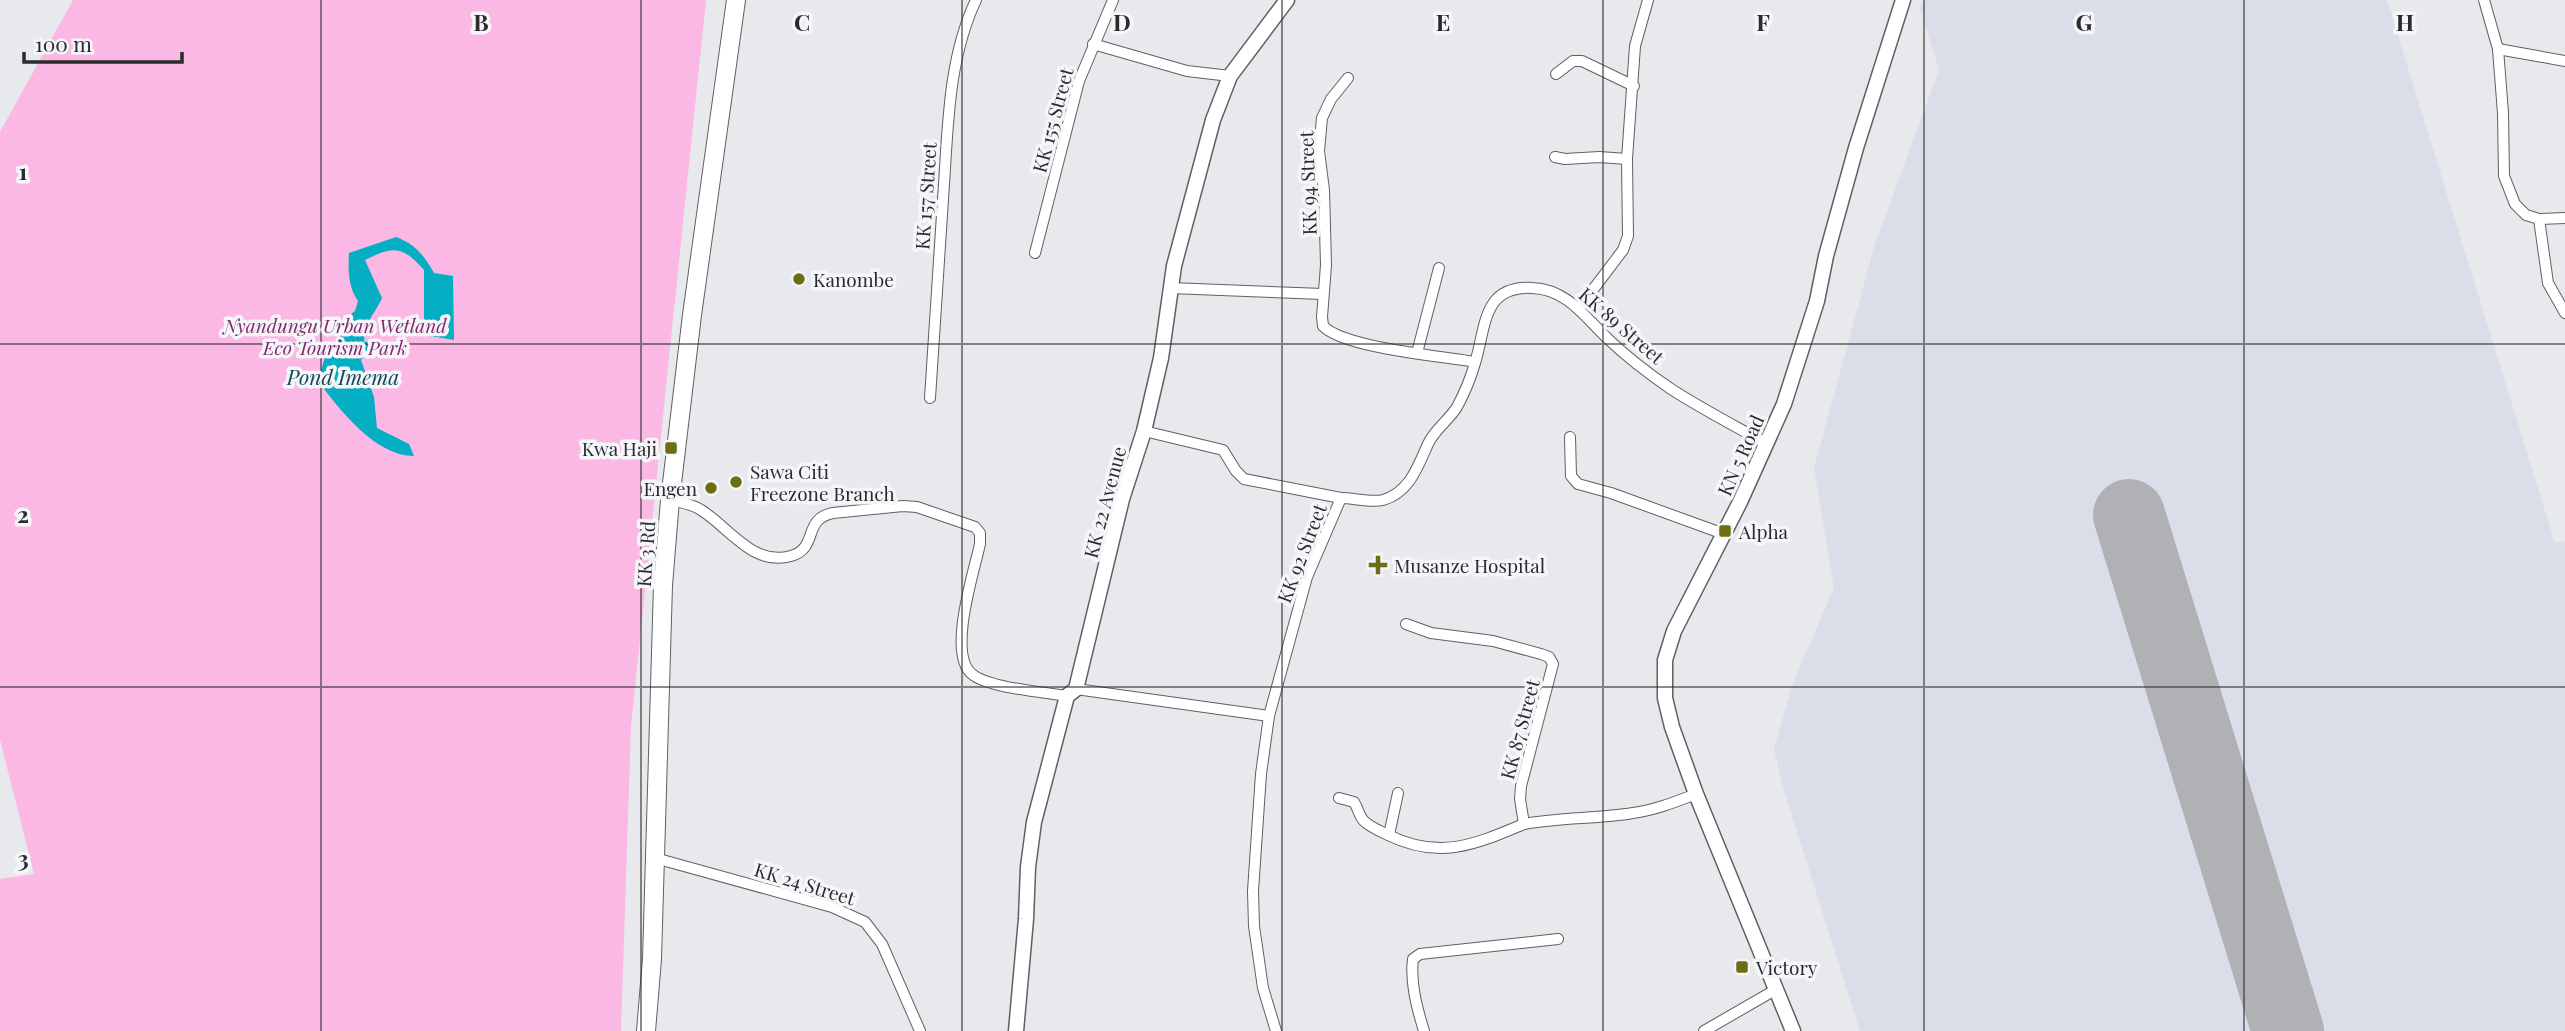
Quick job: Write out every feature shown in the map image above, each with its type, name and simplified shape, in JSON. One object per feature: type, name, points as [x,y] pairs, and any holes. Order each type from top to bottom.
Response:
[{"type":"highway","name":"KK 3 Rd","points":[[646,1031],[652,959],[663,585],[670,500],[692,315],[736,0]]},
{"type":"main road","name":"KK 22 Avenue","points":[[1016,1031],[1028,867],[1033,834],[1122,499],[1144,431],[1161,358],[1170,288],[1213,120],[1230,76],[1287,0]]},
{"type":"main road","name":"KN 5 Road","points":[[1793,1031],[1696,794],[1672,727],[1665,698],[1665,660],[1674,631],[1768,444],[1800,358],[1849,172],[1903,0]]},
{"type":"street","name":"KK 157 Street","points":[[930,398],[948,121],[955,68],[976,0]]},
{"type":"street","name":"KK 155 Street","points":[[1035,253],[1079,81],[1113,0]]},
{"type":"street","points":[[1579,308],[1623,250],[1628,236],[1627,159],[1635,46],[1648,0]]},
{"type":"street","points":[[2484,0],[2498,49],[2504,176],[2515,204],[2526,215],[2539,219],[2565,218]]},
{"type":"street","points":[[1093,44],[1187,71],[1230,76]]},
{"type":"street","points":[[2498,49],[2565,61]]},
{"type":"street","points":[[1556,74],[1573,61],[1582,61],[1634,86]]},
{"type":"street","name":"KK 94 Street","points":[[1348,78],[1331,99],[1322,118],[1319,151],[1326,233],[1323,326],[1329,332],[1348,338],[1417,354],[1475,362]]},
{"type":"street","points":[[1555,156],[1565,159],[1599,156],[1627,159]]},
{"type":"street","points":[[2539,219],[2542,256],[2548,284],[2565,313]]},
{"type":"street","points":[[1417,354],[1439,268]]},
{"type":"street","points":[[1170,288],[1323,294]]},
{"type":"street","name":"KK 89 Street","points":[[1423,461],[1428,443],[1457,406],[1475,362],[1484,320],[1491,306],[1502,294],[1517,288],[1556,293],[1579,308],[1609,339],[1671,389],[1768,444]]},
{"type":"street","points":[[1144,431],[1215,446],[1223,450],[1244,479],[1341,498]]},
{"type":"street","points":[[1570,437],[1571,476],[1578,484],[1611,493],[1724,534]]},
{"type":"street","name":"KK 92 Street","points":[[1276,1031],[1263,988],[1254,926],[1261,774],[1269,716],[1307,577],[1341,498],[1381,501],[1391,496],[1416,474],[1423,461]]},
{"type":"street","points":[[670,500],[699,508],[748,548],[763,555],[782,558],[794,556],[804,548],[815,523],[823,515],[834,513],[917,507],[975,527],[980,533],[980,544],[963,621],[960,653],[964,665],[973,675],[990,683],[1269,716]]},
{"type":"street","name":"KK 87 Street","points":[[1406,624],[1455,638],[1493,641],[1549,657],[1553,664],[1521,786],[1524,824]]},
{"type":"street","points":[[1389,835],[1398,793]]},
{"type":"street","points":[[1339,798],[1354,802],[1366,823],[1418,847],[1437,850],[1455,849],[1524,824],[1544,820],[1631,814],[1663,807],[1696,794]]},
{"type":"street","name":"KK 24 Street","points":[[655,858],[832,907],[866,922],[882,944],[920,1031]]},
{"type":"street","points":[[1424,1031],[1411,971],[1413,959],[1420,954],[1558,939]]},
{"type":"street","points":[[1704,1031],[1775,990]]},
{"type":"shaded area","points":[[1923,0],[2387,0],[2555,543],[2565,541],[2565,1031],[1860,1031],[1784,791],[1774,749],[1792,685],[1834,588],[1814,468],[1875,244],[1939,70],[1920,8]]},
{"type":"green space","name":"Nyandungu Urban Wetland Eco Tourism Park","points":[[73,0],[706,0],[631,726],[621,1031],[0,1031],[0,879],[34,874],[0,740],[0,132]]},
{"type":"water","name":"Pond Imema","points":[[396,237],[418,251],[434,273],[453,276],[454,340],[424,335],[424,270],[416,262],[397,250],[383,252],[365,260],[382,298],[368,323],[364,342],[376,341],[361,360],[374,397],[377,428],[409,444],[414,456],[400,454],[372,440],[337,405],[318,381],[327,350],[341,336],[338,324],[355,311],[358,301],[350,284],[349,253]]},
{"type":"runway","points":[[2129,515],[2288,1031]]},
{"type":"place","name":"Kanombe","points":[[799,279]]},
{"type":"place","name":"Kwa Haji","points":[[671,448]]},
{"type":"place","name":"Sawa Citi Freezone Branch","points":[[736,482]]},
{"type":"place","name":"Engen","points":[[711,488]]},
{"type":"place","name":"Alpha","points":[[1725,531]]},
{"type":"place","name":"Musanze Hospital","points":[[1378,565]]},
{"type":"place","name":"Victory","points":[[1742,967]]}]
